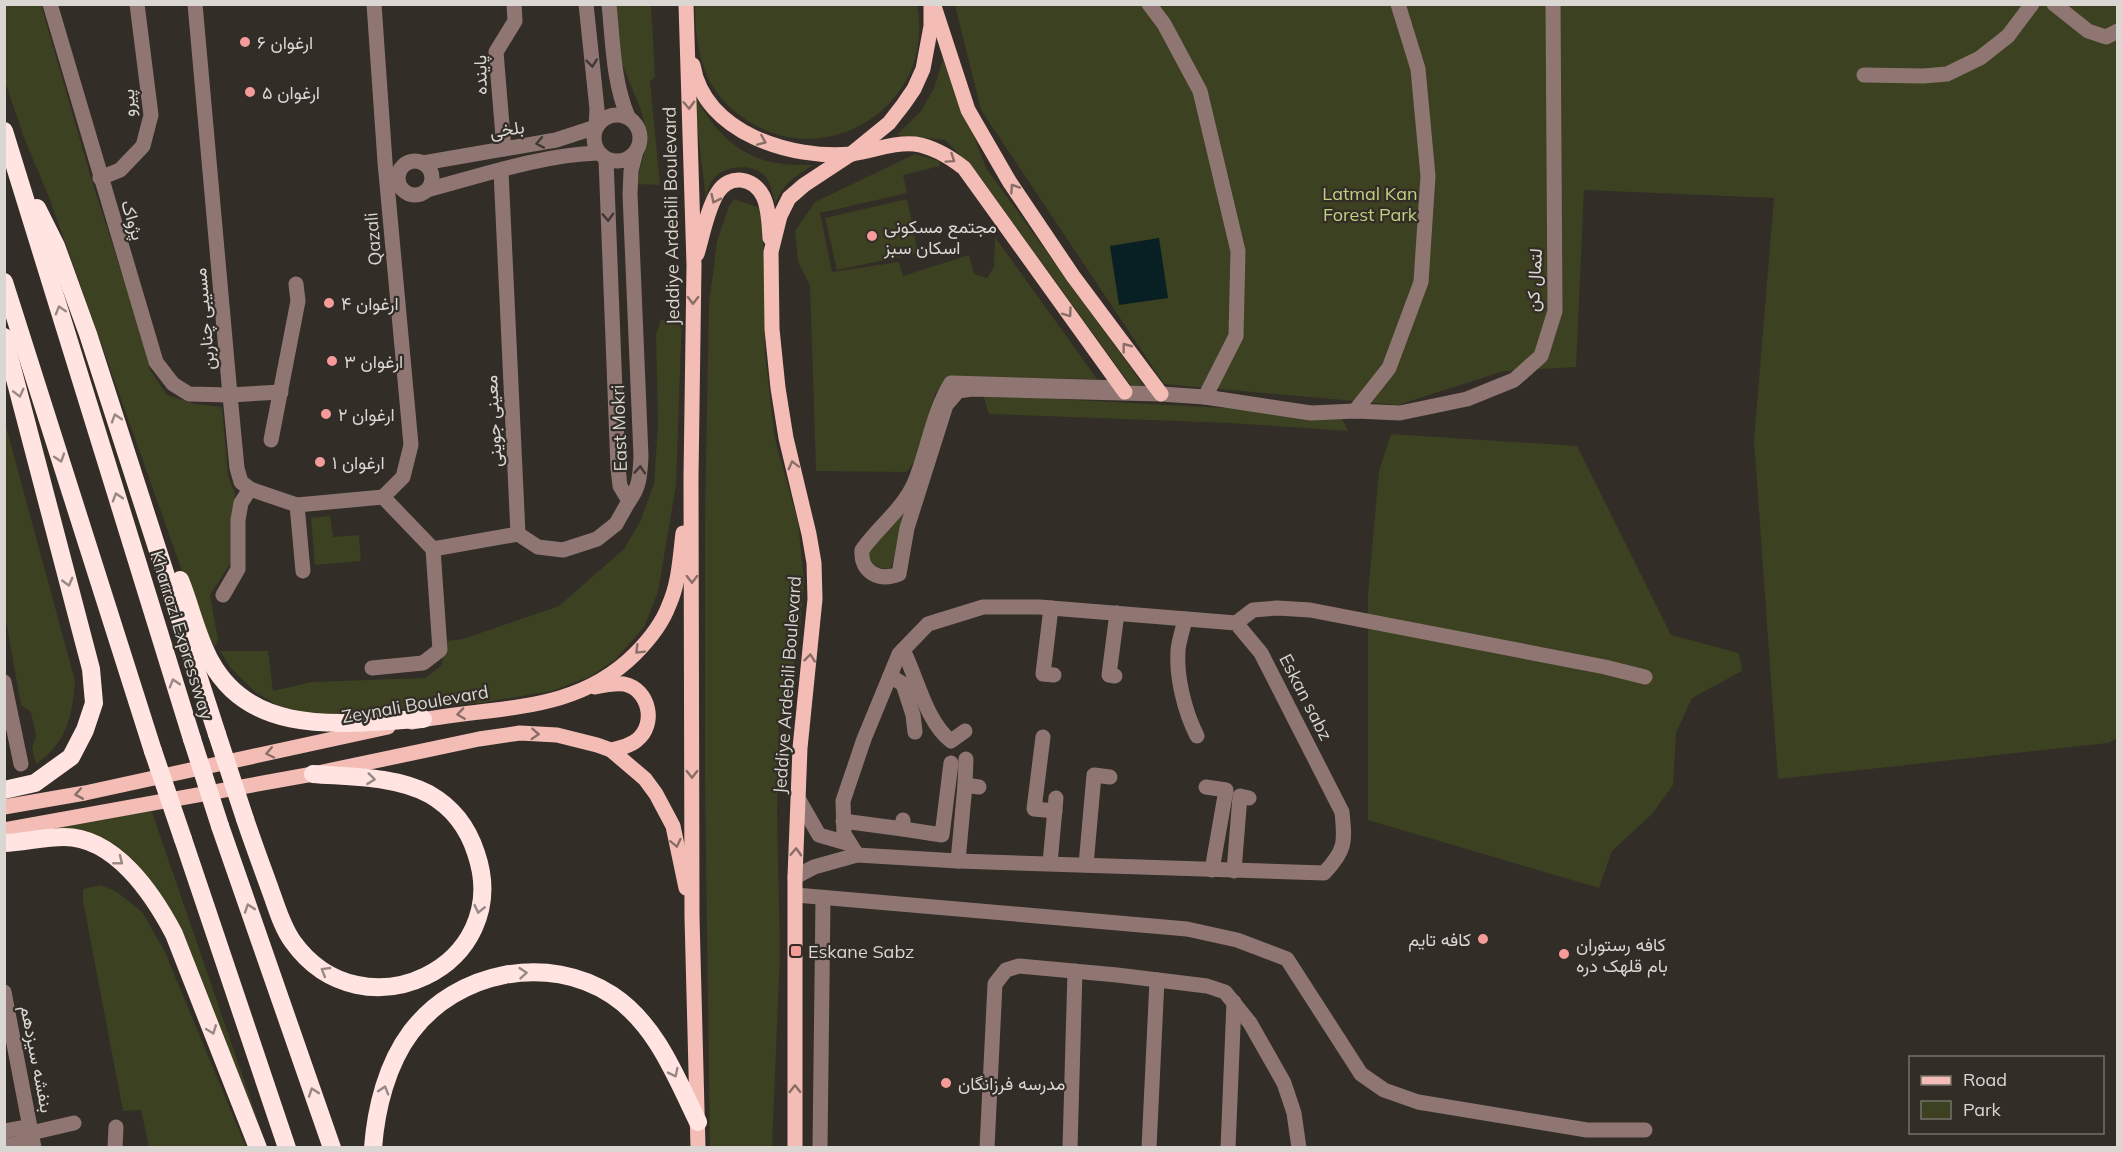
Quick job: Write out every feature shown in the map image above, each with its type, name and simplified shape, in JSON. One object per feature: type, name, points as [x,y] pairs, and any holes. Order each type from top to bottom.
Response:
[{"type":"highway","name":"Kharrazi Expressway","points":[[4,131],[220,826],[332,1148]]},
{"type":"highway","points":[[12,154],[56,246],[88,334],[245,819],[282,922],[292,941],[310,961],[334,976],[365,987],[396,986],[412,983],[429,975],[447,963],[460,949],[474,927],[480,908],[482,886],[480,864],[473,843],[448,807],[429,794],[410,786],[382,781],[313,774]]},
{"type":"highway","points":[[4,282],[153,751],[287,1148]]},
{"type":"highway","points":[[4,337],[91,669],[94,703],[85,730],[71,757],[35,783],[4,790]]},
{"type":"highway","points":[[137,482],[182,583],[210,660],[222,681],[233,692],[265,711],[304,722],[423,720]]},
{"type":"highway","points":[[4,843],[66,837],[82,840],[108,852],[137,877],[163,912],[174,934],[258,1148]]},
{"type":"highway","points":[[373,1148],[379,1107],[389,1074],[399,1051],[411,1032],[436,1006],[464,988],[496,976],[515,973],[556,973],[577,978],[612,995],[645,1026],[658,1044],[698,1122]]},
{"type":"main road","name":"Jeddiye Ardebili Boulevard","points":[[795,1148],[795,877],[800,748],[815,599],[814,563],[809,534],[786,438],[778,388],[772,329],[771,252],[780,216],[789,198],[804,185],[851,154],[889,123],[914,89],[923,69],[928,49],[933,4]]},
{"type":"main road","points":[[933,4],[968,110],[1009,181],[1073,276],[1161,394]]},
{"type":"main road","name":"Jeddiye Ardebili Boulevard","points":[[686,7],[694,265],[691,477],[692,917],[698,1148]]},
{"type":"main road","points":[[686,7],[694,69],[700,88],[712,106],[743,132],[785,149],[802,152],[851,154],[897,144],[915,144],[948,155],[964,168],[1124,390]]},
{"type":"main road","points":[[694,265],[712,204],[719,190],[728,182],[738,179],[747,181],[756,187],[763,196],[768,212],[771,252]]},
{"type":"main road","name":"Zeynali Boulevard","points":[[4,807],[85,793],[423,720],[560,699],[585,690],[621,668],[651,638],[669,606],[678,577],[691,477]]},
{"type":"main road","points":[[585,690],[623,684],[636,689],[644,698],[648,710],[648,722],[644,732],[637,741],[626,747],[611,750]]},
{"type":"main road","points":[[4,830],[313,774],[479,739],[520,733],[569,737],[611,750],[645,779],[656,794],[673,826],[692,917]]},
{"type":"street","name":"پژواک","points":[[50,4],[156,362],[173,384],[189,394],[230,395],[281,392]]},
{"type":"street","name":"پیرو","points":[[100,178],[120,170],[143,146],[151,115],[137,4]]},
{"type":"street","name":"مسیبی چناربن","points":[[195,4],[237,468],[241,482],[250,489]]},
{"type":"street","name":"Qazali","points":[[374,4],[386,170],[411,445],[403,477],[383,497]]},
{"type":"street","name":"پاینده","points":[[504,149],[496,52],[515,21],[514,4]]},
{"type":"street","points":[[586,4],[597,109],[593,140],[602,156],[620,161],[632,156],[636,151],[640,136],[634,122],[628,117],[621,114],[606,117],[596,127]]},
{"type":"street","points":[[609,4],[615,76],[628,117]]},
{"type":"street","points":[[1149,4],[1164,24],[1200,91],[1238,251],[1236,336],[1205,397]]},
{"type":"street","points":[[1355,411],[1389,368],[1421,282],[1428,176],[1418,69],[1398,4]]},
{"type":"street","name":"لتمال کن","points":[[1124,390],[1205,397],[1311,413],[1355,411],[1400,413],[1467,399],[1514,380],[1541,356],[1555,311],[1553,4]]},
{"type":"street","points":[[1864,75],[1947,74],[1980,58],[2008,36],[2032,4]]},
{"type":"street","points":[[2054,4],[2088,31],[2106,37],[2118,31]]},
{"type":"street","name":"بلخی","points":[[423,162],[556,140],[596,127]]},
{"type":"street","name":"East Mokri","points":[[602,156],[618,468],[620,486],[629,501],[640,483],[641,456],[630,194],[631,171],[636,151]]},
{"type":"street","name":"بلخی","points":[[389,201],[580,153],[602,156]]},
{"type":"street","points":[[386,170],[412,161],[423,162],[432,175],[430,186],[421,192],[409,194],[401,187],[398,176],[403,166]]},
{"type":"street","name":"معینی جوینی","points":[[501,171],[518,534]]},
{"type":"street","points":[[271,440],[298,301],[296,285]]},
{"type":"street","points":[[951,383],[1124,390],[972,389],[958,391],[946,405],[907,528],[899,574],[890,578],[880,578],[868,569],[862,559],[862,550],[904,502],[914,484],[941,399],[951,383]]},
{"type":"street","points":[[223,595],[238,569],[238,520],[241,503],[250,489],[297,505],[383,497],[433,549],[440,650],[423,663],[372,668]]},
{"type":"street","points":[[433,549],[518,534],[538,547],[562,549],[597,539],[616,524],[629,501]]},
{"type":"street","points":[[297,505],[303,571]]},
{"type":"street","points":[[854,849],[844,834],[843,801],[864,739],[899,654],[928,624],[983,607],[1051,608],[1236,622],[1253,610],[1277,608],[1310,610],[1605,667],[1645,677]]},
{"type":"street","points":[[1051,608],[1043,674],[1054,675]]},
{"type":"street","points":[[1115,676],[1109,675],[1117,613]]},
{"type":"street","points":[[1185,619],[1178,650],[1179,674],[1192,726],[1197,736]]},
{"type":"street","name":"Eskan sabz","points":[[799,800],[819,835],[854,849],[958,861],[1234,872],[1324,873],[1340,857],[1344,834],[1342,812],[1261,653],[1236,622]]},
{"type":"street","points":[[903,650],[922,696],[944,735],[951,741],[965,731]]},
{"type":"street","points":[[890,676],[903,684],[913,715],[915,732]]},
{"type":"street","points":[[4,681],[21,764]]},
{"type":"street","points":[[1043,737],[1034,809],[1056,805],[1050,863]]},
{"type":"street","points":[[843,820],[903,824],[942,835],[959,761],[972,786],[958,861]]},
{"type":"street","points":[[1086,865],[1094,776],[1110,777]]},
{"type":"street","points":[[1206,787],[1226,790],[1212,870]]},
{"type":"street","points":[[1234,872],[1240,796],[1249,798]]},
{"type":"street","name":"Eskan sabz","points":[[795,877],[854,849]]},
{"type":"street","points":[[796,895],[1187,929],[1237,940],[1287,959],[1361,1074],[1384,1090],[1418,1102],[1587,1130],[1645,1130]]},
{"type":"street","points":[[820,1148],[823,899]]},
{"type":"street","points":[[987,1148],[995,984],[1006,970],[1019,966],[1207,986],[1225,992],[1250,1023],[1284,1083],[1294,1113],[1299,1148]]},
{"type":"street","points":[[1070,1148],[1075,971]]},
{"type":"street","points":[[1149,1148],[1157,980]]},
{"type":"street","name":"بنفشه سیزدهم","points":[[4,992],[33,1140]]},
{"type":"street","points":[[1228,1148],[1234,1002]]},
{"type":"street","points":[[4,1146],[33,1140],[74,1124]]},
{"type":"street","points":[[115,1148],[116,1127]]},
{"type":"street","points":[[4,1131],[20,1128],[33,1140]]},
{"type":"green space","points":[[4,5],[41,5],[150,370],[167,395],[195,404],[222,407],[228,475],[235,494],[232,561],[210,595],[218,640],[215,647],[204,628],[180,565],[50,200],[25,140],[5,82]]},
{"type":"green space","points":[[616,5],[651,5],[655,77],[650,81],[660,185],[636,184],[645,149],[646,133],[642,113],[619,56]]},
{"type":"green space","points":[[695,5],[917,5],[919,41],[910,73],[892,100],[868,121],[839,134],[807,139],[774,134],[742,117],[713,88],[699,50]]},
{"type":"green space","name":"Latmal Kan Forest Park","points":[[955,5],[2117,5],[2117,738],[2108,743],[1778,779],[1754,440],[1774,198],[1584,190],[1576,367],[1504,371],[1398,405],[1164,384],[981,110]]},
{"type":"green space","points":[[944,57],[986,168],[1144,386],[1131,386],[978,174],[945,140],[897,135],[921,111],[934,88]]},
{"type":"green space","points":[[693,91],[718,130],[741,149],[768,161],[813,165],[790,181],[775,204],[766,177],[752,168],[745,167],[718,174],[710,183],[706,200]]},
{"type":"green space","points":[[915,154],[939,161],[940,166],[903,175],[907,193],[820,213],[832,272],[899,262],[903,276],[969,255],[974,274],[987,278],[994,267],[995,237],[1097,379],[948,377],[935,394],[917,457],[907,472],[816,471],[810,285],[798,262],[795,231],[815,202]]},
{"type":"green space","points":[[734,199],[763,209],[765,353],[775,439],[798,522],[804,580],[799,643],[779,721],[777,813],[780,953],[772,1147],[710,1148],[705,782],[705,516],[709,304],[717,241],[729,206]]},
{"type":"green space","name":"مجتمع مسکونی اسکان سبز","points":[[907,199],[918,253],[837,270],[825,218]]},
{"type":"green space","points":[[682,316],[676,485],[658,592],[644,627],[615,660],[589,677],[552,691],[481,703],[328,715],[301,712],[279,706],[255,692],[230,667],[220,651],[268,651],[273,691],[312,682],[425,678],[441,666],[447,641],[463,639],[559,606],[624,549],[640,522],[654,484],[658,425],[656,334],[661,320]]},
{"type":"green space","points":[[983,395],[1340,414],[1348,431],[1231,423],[989,414]]},
{"type":"green space","points":[[5,423],[75,681],[70,717],[66,728],[54,747],[36,764],[32,748],[36,736],[31,712],[21,705],[5,615]]},
{"type":"green space","points":[[1391,434],[1577,446],[1671,635],[1739,653],[1742,671],[1692,698],[1676,733],[1673,785],[1652,814],[1612,851],[1599,888],[1368,820],[1368,594],[1379,471]]},
{"type":"green space","points":[[903,511],[899,540],[890,569],[878,567],[873,563],[869,553]]},
{"type":"green space","points":[[330,516],[333,537],[359,535],[361,561],[315,565],[311,518]]},
{"type":"green space","points":[[151,809],[267,1147],[186,945],[127,860],[23,833]]},
{"type":"green space","points":[[101,885],[117,892],[142,912],[164,950],[246,1147],[149,1147],[141,1110],[123,1111],[83,901],[83,889]]},
{"type":"water","points":[[1159,238],[1168,298],[1119,305],[1110,246]]},
{"type":"place","name":"ارغوان ۶","points":[[245,42]]},
{"type":"place","name":"ارغوان ۵","points":[[250,92]]},
{"type":"place","name":"مجتمع مسکونی اسکان سبز","points":[[872,236]]},
{"type":"place","name":"ارغوان ۴","points":[[329,303]]},
{"type":"place","name":"ارغوان ۳","points":[[332,361]]},
{"type":"place","name":"ارغوان ۲","points":[[326,414]]},
{"type":"place","name":"ارغوان ۱","points":[[320,462]]},
{"type":"place","name":"کافه تایم","points":[[1483,939]]},
{"type":"place","name":"Eskane Sabz","points":[[796,951]]},
{"type":"place","name":"کافه رستوران بام قلهک دره","points":[[1564,954]]},
{"type":"place","name":"مدرسه فرزانگان","points":[[946,1083]]}]
